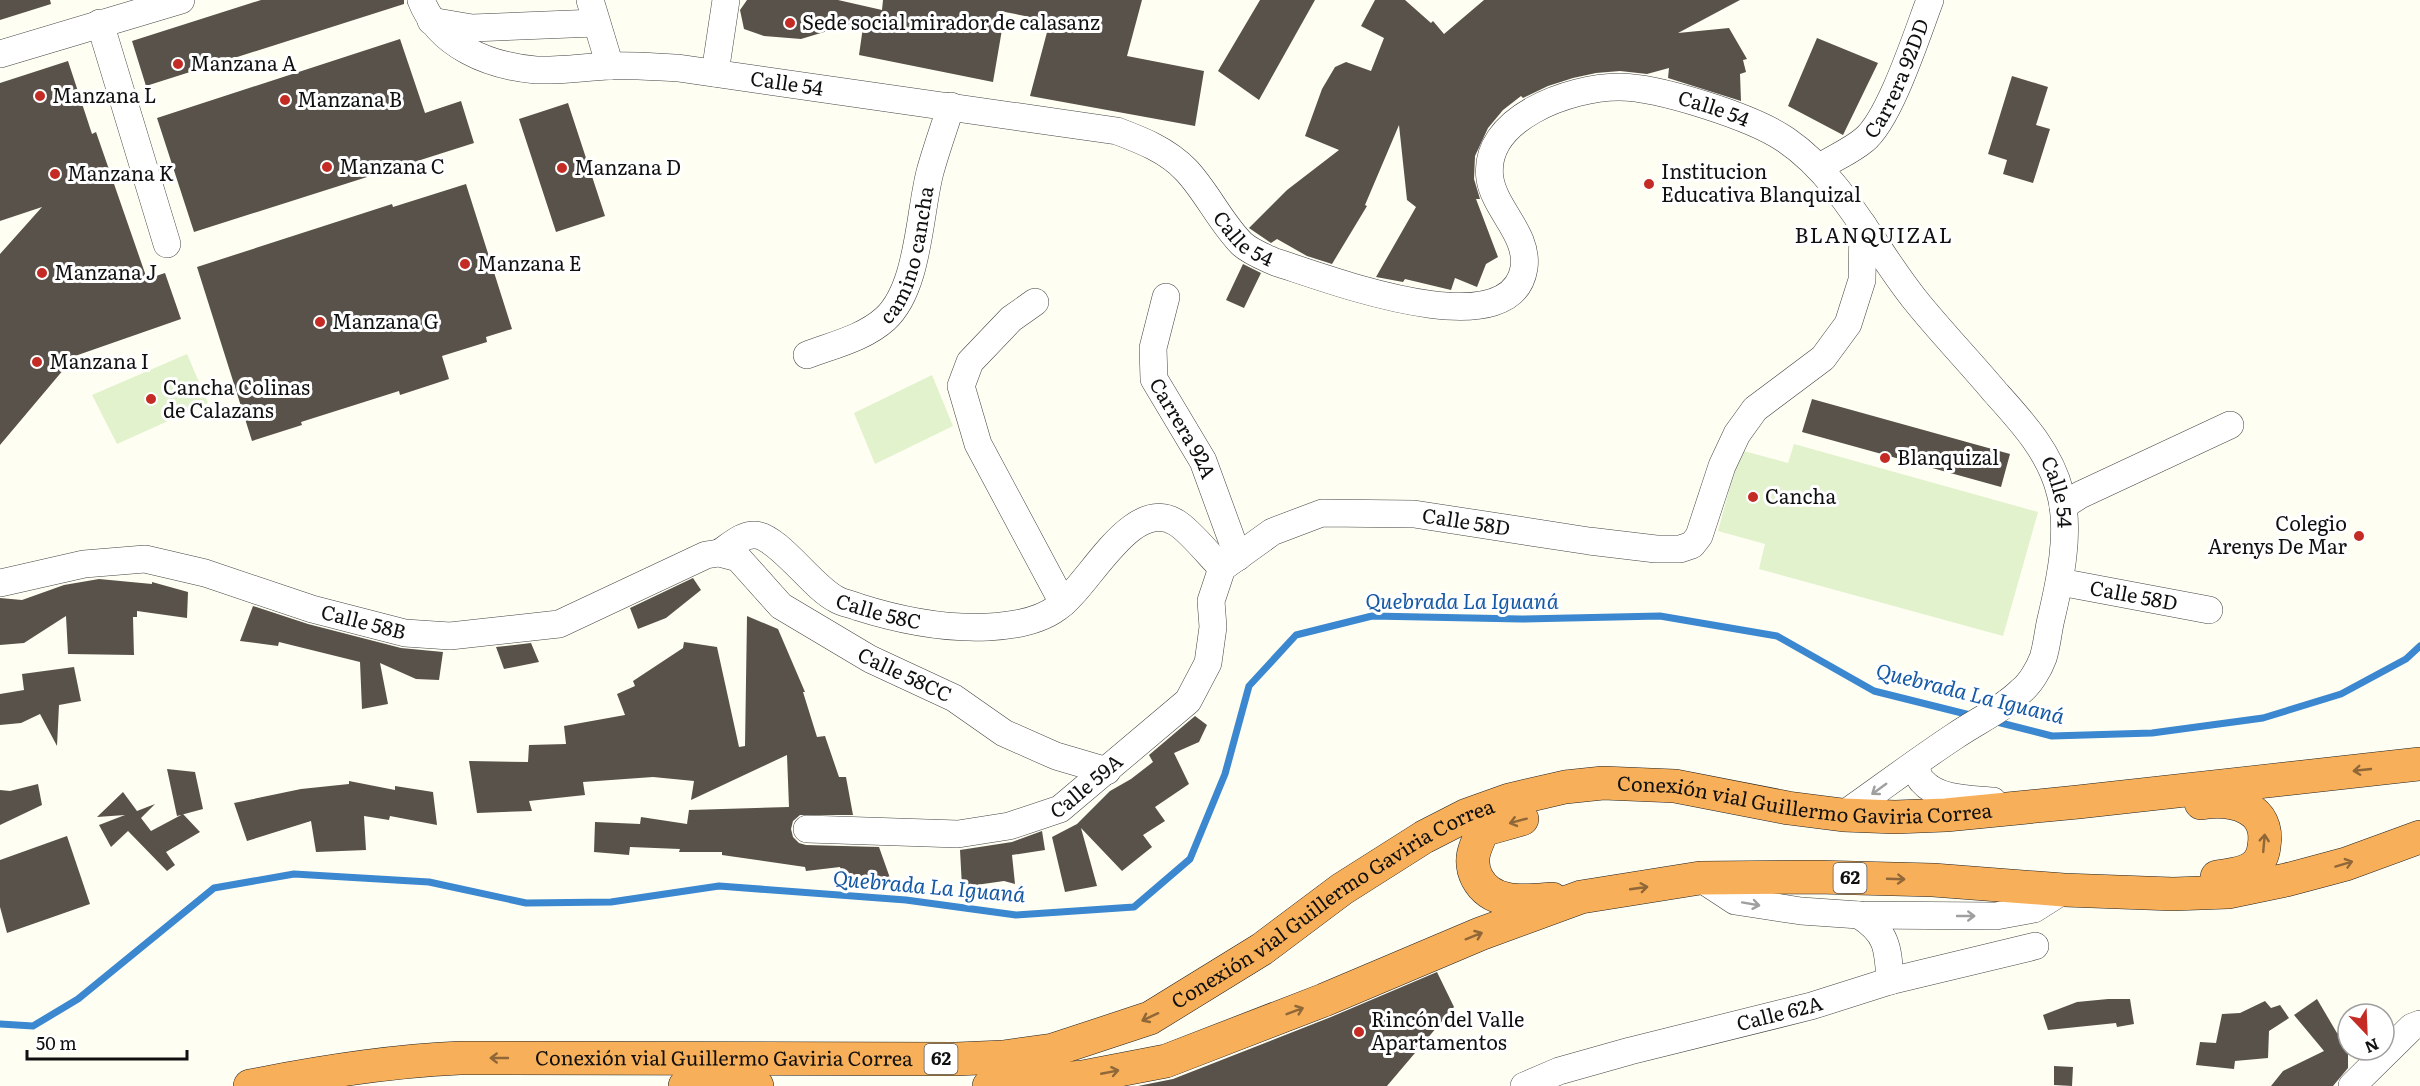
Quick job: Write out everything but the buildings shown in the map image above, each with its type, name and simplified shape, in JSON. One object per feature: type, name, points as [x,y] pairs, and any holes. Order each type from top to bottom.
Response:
[{"type":"highway","name":"Conexión vial Guillermo Gaviria Correa","points":[[250,1086],[352,1067],[414,1060],[460,1058],[956,1059],[1004,1057],[1053,1050],[1150,1018],[1262,949],[1342,889],[1424,837],[1467,815],[1509,800],[1564,788],[1603,783],[1675,786],[1788,808],[1844,815],[1894,817],[1946,815],[2047,805],[2420,764]]},
{"type":"highway","points":[[1564,788],[1532,817],[1483,830],[1473,850],[1472,869],[1482,887],[1496,897],[1526,901],[1581,897]]},
{"type":"highway","points":[[2107,798],[2180,807],[2218,800],[2242,805],[2258,815],[2266,836],[2262,856],[2252,868],[2225,876],[2156,882],[2121,890]]},
{"type":"highway","name":"62","points":[[989,1086],[1083,1077],[1166,1061],[1324,1000],[1480,934],[1581,897],[1700,878],[1816,877],[1933,880],[2064,890],[2121,890],[2173,894],[2228,892],[2346,864],[2420,837]]},
{"type":"highway","name":"Conexión vial Guillermo Gaviria Correa","points":[[685,1086],[757,1086]]},
{"type":"street","points":[[0,54],[181,0]]},
{"type":"street","points":[[715,72],[726,0]]},
{"type":"street","name":"Carrera 92DD","points":[[1820,167],[1865,140],[1880,121],[1930,0]]},
{"type":"street","name":"Calle 54","points":[[426,10],[472,28],[593,11]]},
{"type":"street","name":"Calle 54","points":[[426,10],[446,38],[478,57],[537,70],[610,66],[678,68],[1117,131],[1165,153],[1184,168],[1243,245],[1258,254],[1275,262],[1403,301],[1442,306],[1476,306],[1493,302],[1514,289],[1521,278],[1524,253],[1490,180],[1490,164],[1495,145],[1504,131],[1517,120],[1559,99],[1580,92],[1609,87],[1636,88],[1704,105],[1782,136],[1820,167],[1916,301],[2030,431],[2056,477],[2063,506],[2060,582],[2042,660],[2025,688],[2002,707],[1956,735],[1844,815]]},
{"type":"street","points":[[593,11],[610,66]]},
{"type":"street","points":[[100,23],[167,244]]},
{"type":"street","name":"camino cancha","points":[[807,355],[867,333],[886,319],[895,308],[909,277],[924,215],[930,173],[951,106]]},
{"type":"street","name":"Calle 58D","points":[[1230,562],[1272,532],[1322,513],[1414,514],[1656,549],[1680,549],[1692,545],[1699,536],[1722,466],[1737,434],[1755,409],[1823,358],[1848,324],[1862,279],[1863,224]]},
{"type":"street","name":"Carrera 92A","points":[[1166,297],[1153,348],[1154,378],[1203,461],[1230,562]]},
{"type":"street","points":[[1035,302],[1011,318],[970,362],[961,386],[978,444],[1064,603]]},
{"type":"street","points":[[2063,506],[2129,471],[2230,425]]},
{"type":"street","name":"Calle 58C","points":[[719,553],[745,537],[756,535],[770,540],[810,580],[836,600],[884,615],[921,622],[986,627],[1019,624],[1057,609],[1081,586],[1130,528],[1150,518],[1163,518],[1177,523],[1230,562]]},
{"type":"street","name":"Calle 58B","points":[[0,582],[84,564],[145,559],[205,573],[312,609],[405,633],[450,636],[559,624],[706,555],[719,553]]},
{"type":"street","name":"Calle 58CC","points":[[719,553],[738,558],[781,606],[870,659],[954,698],[1004,733],[1056,756],[1107,771]]},
{"type":"street","name":"Calle 59A","points":[[807,829],[958,834],[1008,826],[1060,809],[1188,701],[1208,663],[1213,627],[1211,601],[1230,562]]},
{"type":"street","name":"Calle 58D","points":[[2060,582],[2209,610]]},
{"type":"street","points":[[1915,764],[1920,780],[1932,789],[1958,798],[2047,805]]},
{"type":"street","points":[[1700,878],[1735,901],[1801,911],[1859,915],[1995,916],[2034,909],[2064,890]]},
{"type":"street","points":[[1859,915],[1874,924],[1884,938],[1890,981]]},
{"type":"street","points":[[1890,981],[1893,964],[1905,930],[1924,916]]},
{"type":"street","name":"Calle 62A","points":[[1524,1086],[1559,1071],[1811,1006],[1890,981],[2035,946]]},
{"type":"street","points":[[2352,1086],[2412,1027],[2420,1024]]},
{"type":"green space","name":"Cancha Colinas de Calazans","points":[[187,354],[208,403],[117,444],[92,395]]},
{"type":"green space","points":[[932,375],[953,426],[875,464],[854,413]]},
{"type":"green space","points":[[1794,444],[2038,512],[2003,636],[1759,569],[1765,544],[1718,531],[1740,450],[1788,463]]},
{"type":"waterway","name":"Quebrada La Iguaná","points":[[0,1024],[33,1026],[78,999],[214,888],[294,874],[429,882],[526,903],[611,902],[719,886],[906,900],[1016,915],[1134,907],[1190,859],[1225,774],[1249,686],[1296,635],[1372,616],[1521,619],[1660,616],[1777,636],[1874,691],[1974,716]]},
{"type":"waterway","name":"Quebrada La Iguaná","points":[[1993,721],[2052,736],[2152,733],[2263,718],[2341,694],[2406,659],[2420,646]]},
{"type":"place","name":"Sede social mirador de calasanz","points":[[790,23]]},
{"type":"place","name":"Manzana A","points":[[178,64]]},
{"type":"place","name":"Manzana L","points":[[40,96]]},
{"type":"place","name":"Manzana B","points":[[285,100]]},
{"type":"place","name":"Manzana C","points":[[327,167]]},
{"type":"place","name":"Manzana D","points":[[562,168]]},
{"type":"place","name":"Manzana K","points":[[55,174]]},
{"type":"place","name":"Institucion Educativa Blanquizal","points":[[1649,184]]},
{"type":"place","name":"Manzana E","points":[[465,264]]},
{"type":"place","name":"Manzana J","points":[[42,273]]},
{"type":"place","name":"Manzana G","points":[[320,322]]},
{"type":"place","name":"Manzana I","points":[[37,362]]},
{"type":"place","name":"Cancha Colinas de Calazans","points":[[151,399]]},
{"type":"place","name":"Blanquizal","points":[[1885,458]]},
{"type":"place","name":"Cancha","points":[[1753,497]]},
{"type":"place","name":"Colegio Arenys De Mar","points":[[2359,536]]},
{"type":"place","name":"Rincón del Valle Apartamentos","points":[[1359,1032]]},
{"type":"district","name":"BLANQUIZAL","points":[[1874,236]]}]
